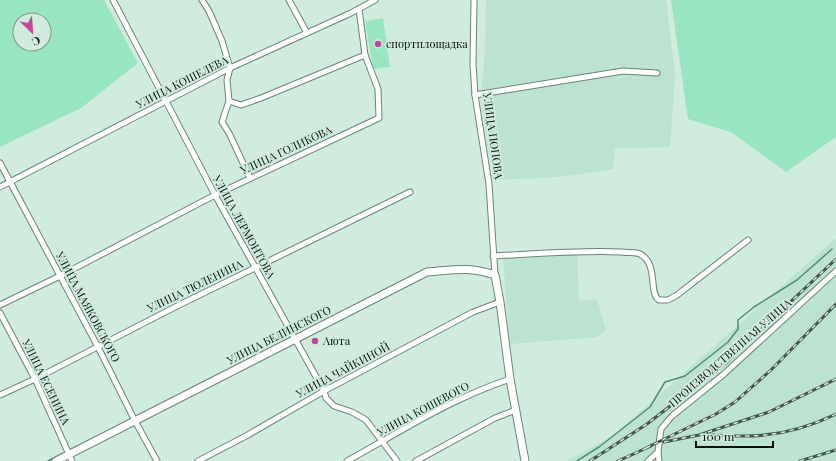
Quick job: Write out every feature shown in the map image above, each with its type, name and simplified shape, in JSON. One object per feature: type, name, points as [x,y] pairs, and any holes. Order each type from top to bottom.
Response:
[{"type":"street","name":"УЛИЦА ЛЕРМОНТОВА","points":[[113,0],[215,195],[296,339],[324,391],[326,398],[334,406],[352,412],[366,420],[397,461]]},
{"type":"street","points":[[202,0],[222,41],[230,68],[227,80],[229,101],[222,122],[229,133],[250,178]]},
{"type":"street","points":[[289,0],[307,32]]},
{"type":"street","name":"УЛИЦА КОШЕЛЕВА","points":[[0,187],[230,68],[376,0]]},
{"type":"street","name":"УЛИЦА ПОПОВА","points":[[474,0],[473,64],[475,95],[489,184],[495,275]]},
{"type":"street","name":"УЛИЦА ГОЛИКОВА","points":[[0,305],[60,276],[215,195],[379,118],[378,90],[365,55],[359,9]]},
{"type":"street","points":[[229,101],[241,105],[365,55]]},
{"type":"street","points":[[475,95],[624,71],[657,73]]},
{"type":"street","name":"УЛИЦА МАЯКОВСКОГО","points":[[0,163],[157,461]]},
{"type":"street","name":"УЛИЦА ТЮЛЕНИНА","points":[[0,395],[410,192]]},
{"type":"street","points":[[493,256],[594,250],[640,253],[653,270],[654,294],[656,299],[664,300],[676,296],[748,240]]},
{"type":"street","name":"УЛИЦА БЕЛИНСКОГО","points":[[56,461],[71,458],[135,421],[427,272],[466,268],[480,270],[495,275]]},
{"type":"street","name":"ПРОИЗВОДСТВЕННАЯ УЛИЦА","points":[[659,461],[658,452],[661,429],[672,416],[724,374],[836,271]]},
{"type":"street","points":[[495,275],[510,379],[525,461]]},
{"type":"street","name":"УЛИЦА ЧАЙКИНОЙ","points":[[198,461],[246,436],[324,391],[473,312],[500,302]]},
{"type":"street","name":"УЛИЦА ЕСЕНИНА","points":[[0,313],[35,379],[71,458]]},
{"type":"street","name":"УЛИЦА КОШЕВОГО","points":[[347,461],[467,395],[510,379]]},
{"type":"street","points":[[416,461],[495,418],[516,410]]},
{"type":"street","points":[[648,461],[658,452]]},
{"type":"shaded area","points":[[486,0],[666,0],[675,75],[670,147],[615,148],[613,169],[559,177],[494,180],[481,96],[485,53]]},
{"type":"shaded area","points":[[836,238],[836,461],[567,461],[613,436]]},
{"type":"shaded area","points":[[577,254],[579,301],[597,299],[606,330],[596,337],[510,344],[503,258]]},
{"type":"green space","points":[[0,0],[104,0],[138,63],[81,108],[0,147]]},
{"type":"green space","points":[[671,0],[836,0],[836,137],[786,172],[731,132],[688,119]]},
{"type":"green space","name":"спортплощадка","points":[[383,18],[390,67],[373,69],[365,21]]},
{"type":"waterway","points":[[577,461],[599,447],[650,407],[665,382],[685,376],[728,342],[738,329],[738,320],[754,307],[797,280],[832,249]]},
{"type":"waterway","points":[[48,461],[64,453]]},
{"type":"railway","points":[[590,461],[647,424],[727,362],[836,259]]},
{"type":"railway","points":[[646,448],[716,414],[735,402],[771,370],[836,304]]},
{"type":"railway","points":[[664,442],[699,435],[769,412],[836,379]]},
{"type":"railway","points":[[709,435],[753,436],[778,433],[790,431],[836,414]]},
{"type":"railway","points":[[618,461],[651,446]]},
{"type":"railway","points":[[800,461],[836,450]]},
{"type":"place","name":"спортплощадка","points":[[378,44]]},
{"type":"place","name":"Аюта","points":[[315,341]]}]
